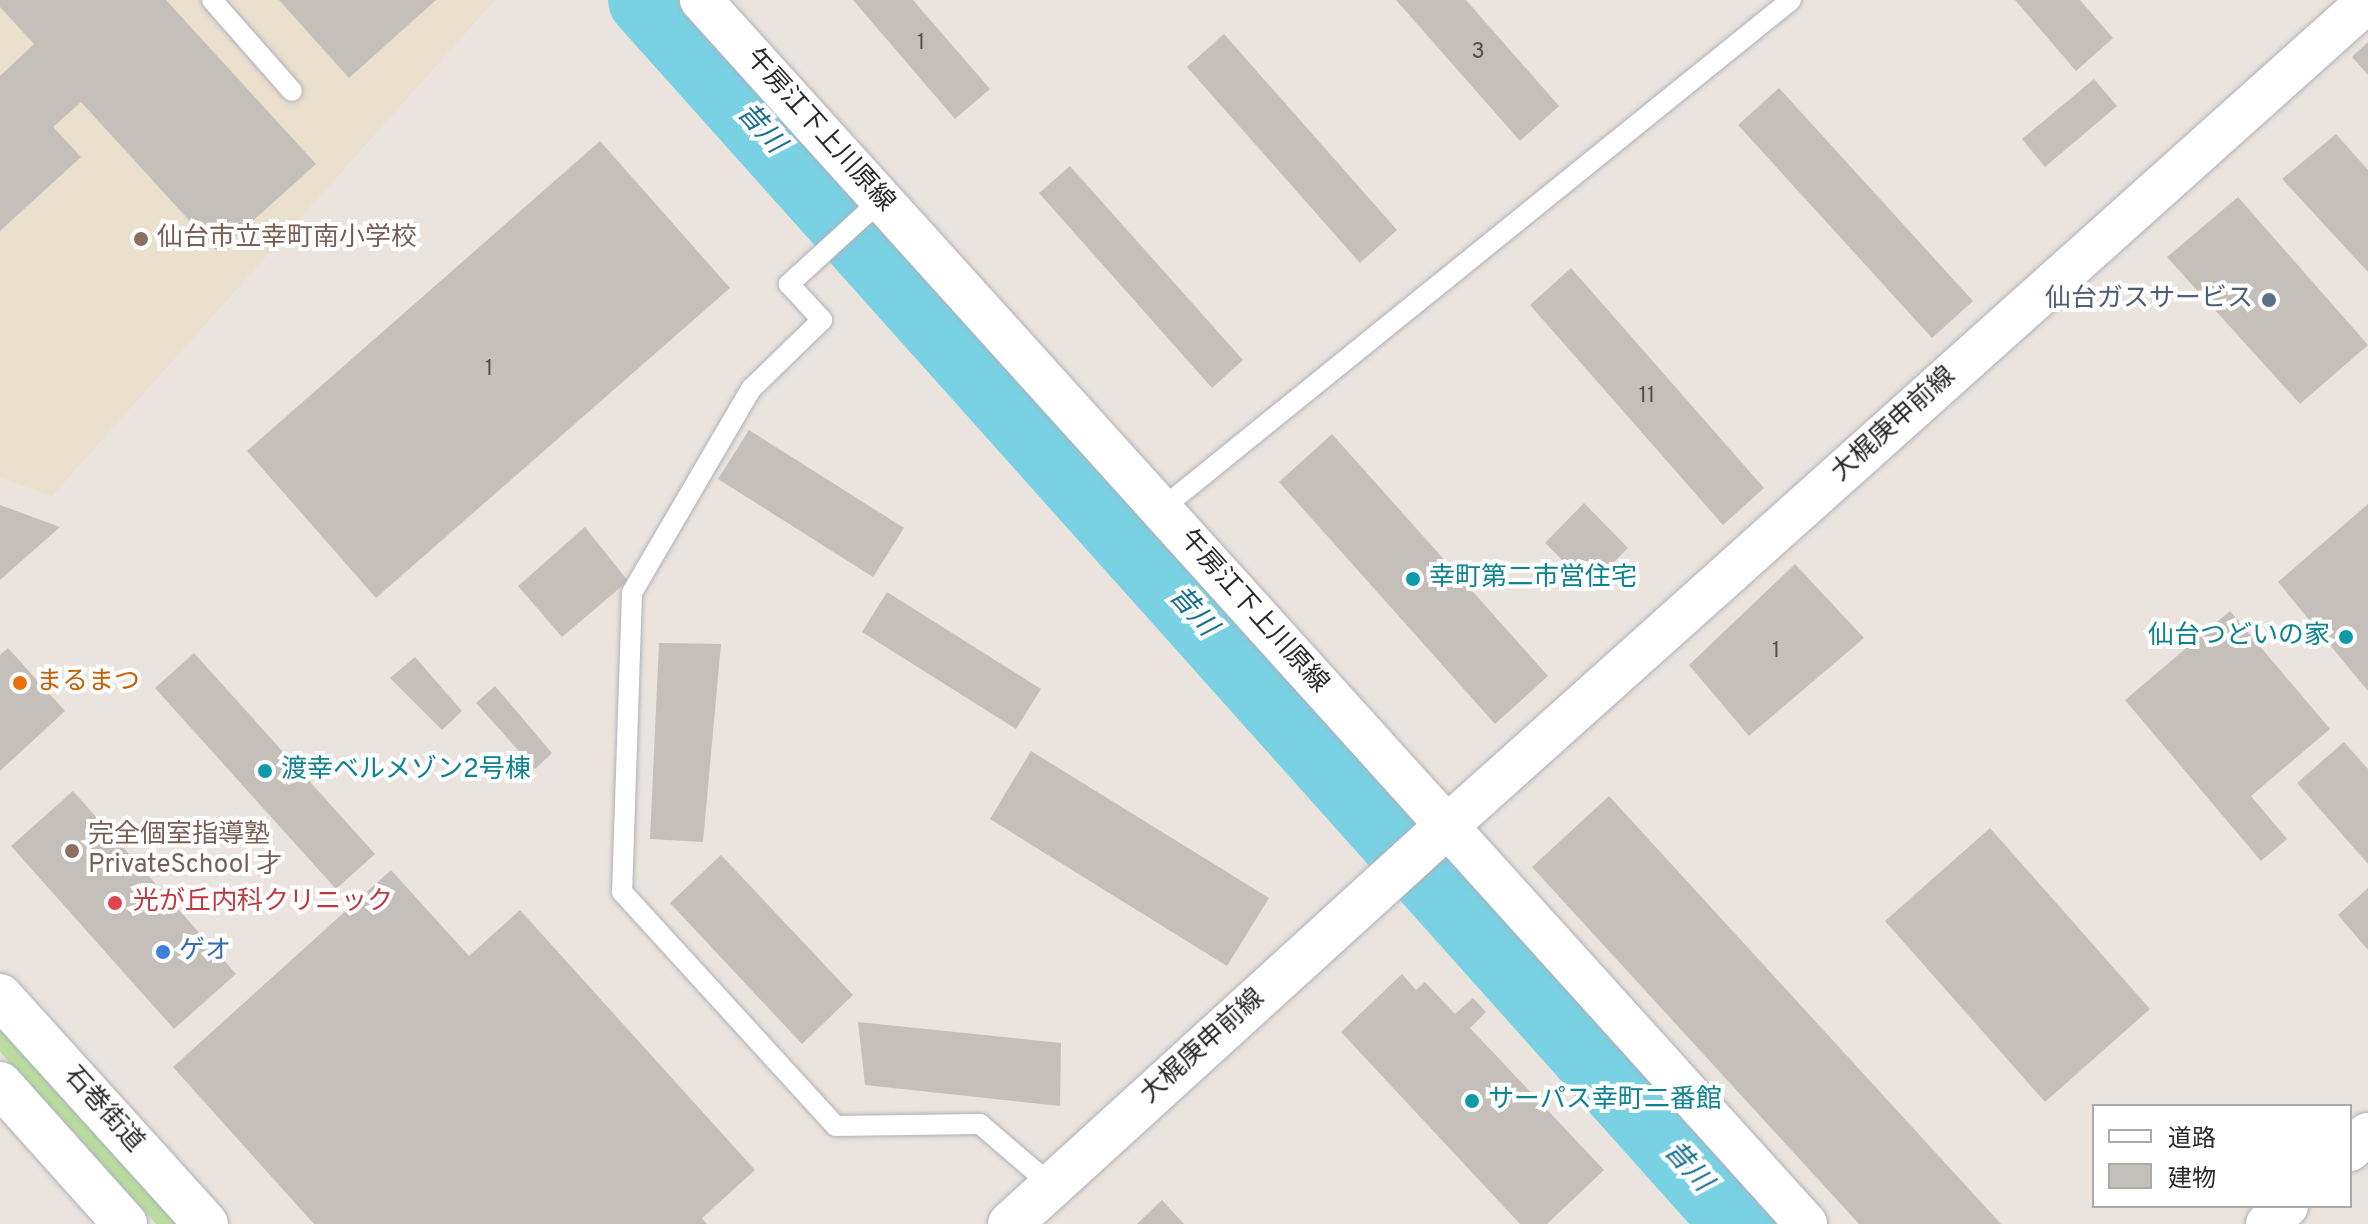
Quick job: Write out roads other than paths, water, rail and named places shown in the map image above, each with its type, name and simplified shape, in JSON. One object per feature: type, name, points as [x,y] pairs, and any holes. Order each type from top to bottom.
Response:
[{"type":"street","name":"午房江下上川原線","points":[[701,0],[872,209],[1160,510],[1421,849],[1806,1224]]},
{"type":"street","name":"大梶庚申前線","points":[[1010,1224],[1421,849],[2368,1]]},
{"type":"street","name":"石巻街道","points":[[0,996],[206,1224]]},
{"type":"street","points":[[0,1084],[125,1224]]},
{"type":"street","points":[[2352,1148],[2368,1134]]},
{"type":"street","points":[[2267,1224],[2285,1208]]},
{"type":"lane","points":[[212,0],[292,91]]},
{"type":"lane","points":[[1160,510],[1791,0]]},
{"type":"lane","points":[[872,209],[789,284],[822,320],[751,389],[632,593],[622,892],[836,1126],[980,1124],[1052,1186]]},
{"type":"waterway","name":"昔川","points":[[645,0],[1739,1224]]},
{"type":"place","name":"仙台市立幸町南小学校","points":[[141,239]]},
{"type":"place","name":"仙台ガスサービス","points":[[2269,300]]},
{"type":"place","name":"幸町第二市営住宅","points":[[1413,579]]},
{"type":"place","name":"仙台つどいの家","points":[[2346,637]]},
{"type":"place","name":"まるまつ","points":[[20,683]]},
{"type":"place","name":"渡幸ベルメゾン2号棟","points":[[265,771]]},
{"type":"place","name":"完全個室指導塾 PrivateSchool 才","points":[[72,851]]},
{"type":"place","name":"光が丘内科クリニック","points":[[115,903]]},
{"type":"place","name":"ゲオ","points":[[163,952]]},
{"type":"place","name":"サーパス幸町二番館","points":[[1472,1101]]}]
